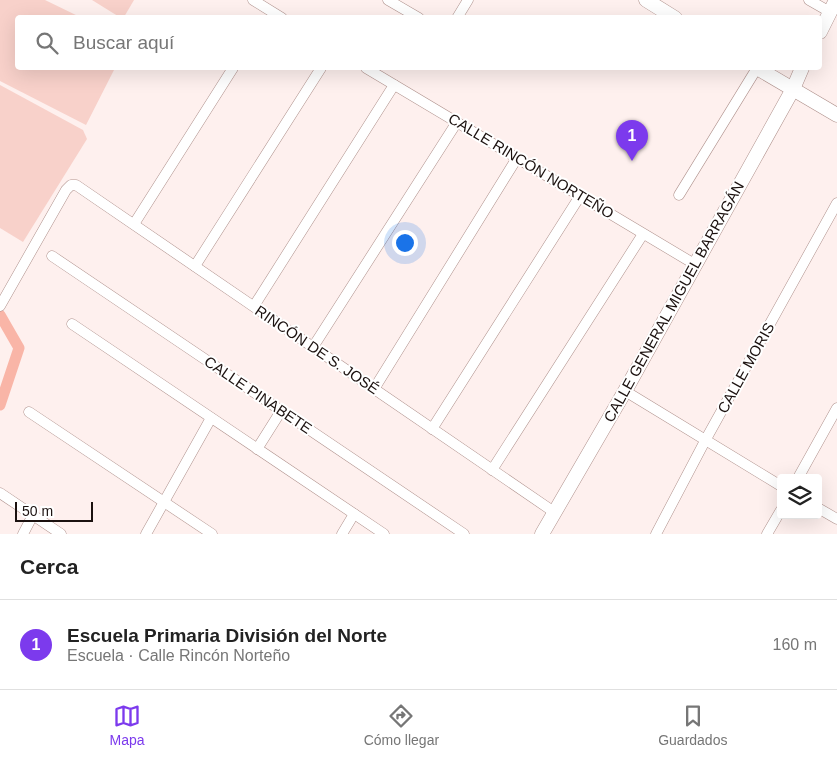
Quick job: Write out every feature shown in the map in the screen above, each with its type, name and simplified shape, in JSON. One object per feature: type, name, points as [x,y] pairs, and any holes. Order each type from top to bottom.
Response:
[{"type":"main road","points":[[646,0],[670,15]]},
{"type":"main road","points":[[822,28],[833,6]]},
{"type":"main road","points":[[760,70],[837,115]]},
{"type":"main road","name":"CALLE GENERAL MIGUEL BARRAGÁN","points":[[542,534],[696,265],[801,70]]},
{"type":"street","points":[[253,0],[267,14]]},
{"type":"street","points":[[390,0],[413,15]]},
{"type":"street","points":[[459,15],[468,0]]},
{"type":"street","points":[[809,0],[833,6]]},
{"type":"street","points":[[134,224],[232,70]]},
{"type":"street","points":[[195,266],[320,70]]},
{"type":"street","name":"CALLE RINCÓN NORTEÑO","points":[[369,70],[696,265]]},
{"type":"street","points":[[679,195],[756,70]]},
{"type":"street","points":[[254,306],[394,85]]},
{"type":"street","points":[[313,347],[457,122]]},
{"type":"street","points":[[374,389],[517,158]]},
{"type":"street","name":"RINCÓN DE S. JOSÉ","points":[[0,305],[66,190],[71,186],[80,187],[554,512]]},
{"type":"street","points":[[432,429],[580,196]]},
{"type":"street","name":"CALLE MORIS","points":[[656,534],[706,439],[837,203]]},
{"type":"street","points":[[492,470],[643,234]]},
{"type":"street","name":"CALLE PINABETE","points":[[52,256],[464,534]]},
{"type":"street","points":[[72,324],[384,534]]},
{"type":"street","points":[[625,391],[777,483]]},
{"type":"street","points":[[800,474],[837,408]]},
{"type":"street","points":[[257,449],[281,411]]},
{"type":"street","points":[[29,412],[212,534]]},
{"type":"street","points":[[146,534],[211,418]]},
{"type":"street","points":[[0,493],[61,534]]},
{"type":"street","points":[[822,510],[837,519]]},
{"type":"street","points":[[342,534],[354,514]]},
{"type":"street","points":[[23,534],[33,515]]},
{"type":"street","points":[[768,534],[777,517]]},
{"type":"shaded area","points":[[0,0],[45,0],[76,15],[15,15],[15,70],[114,70],[86,125],[0,81]]},
{"type":"shaded area","points":[[92,0],[134,0],[125,15],[116,15]]},
{"type":"shaded area","points":[[0,85],[83,130],[87,139],[23,242],[0,228]]},
{"type":"waterway","points":[[0,315],[19,348],[0,405]]},
{"type":"place","name":"Escuela Primaria División del Norte","points":[[632,161]]}]
